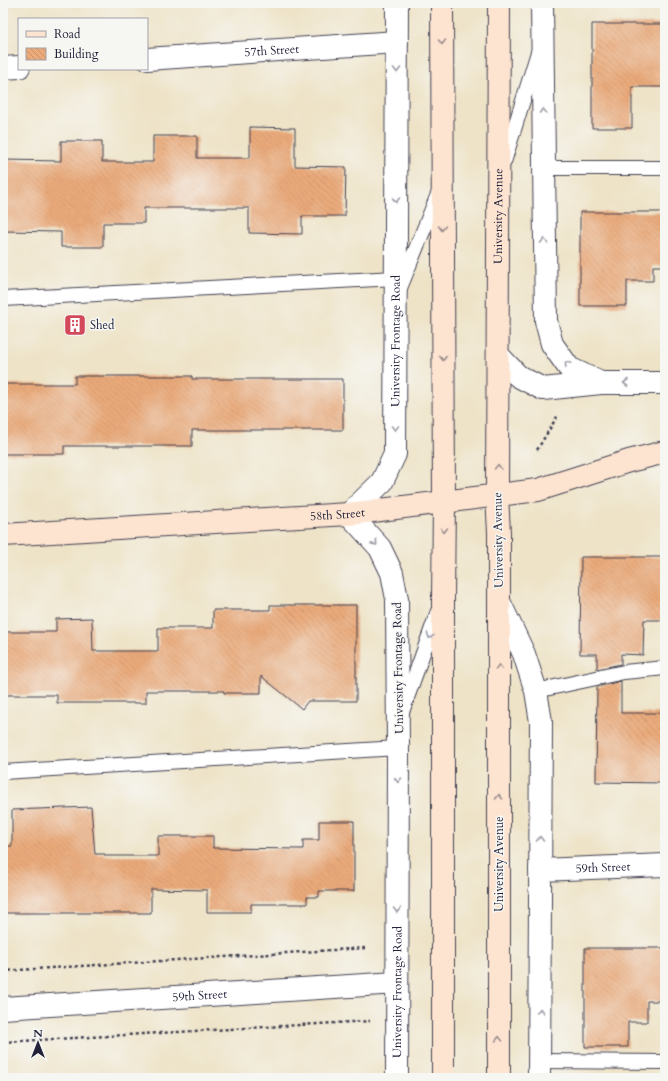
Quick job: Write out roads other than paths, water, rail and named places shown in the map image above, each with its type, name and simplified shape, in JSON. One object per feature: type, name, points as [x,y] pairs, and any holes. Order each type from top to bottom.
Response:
[{"type":"main road","points":[[442,3],[444,502],[443,1078]]},
{"type":"main road","name":"University Avenue","points":[[499,3],[497,495],[499,601],[499,1078]]},
{"type":"main road","name":"58th Street","points":[[3,535],[349,514],[538,490],[629,461],[665,452]]},
{"type":"street","name":"University Frontage Road","points":[[397,3],[395,454],[382,482],[349,514],[380,548],[392,573],[397,599],[397,1078]]},
{"type":"street","points":[[542,3],[546,321],[552,344],[569,368],[601,383]]},
{"type":"street","name":"57th Street","points":[[148,59],[397,42]]},
{"type":"street","points":[[3,68],[18,67]]},
{"type":"street","points":[[498,355],[518,376],[543,389],[601,383],[665,382]]},
{"type":"street","points":[[499,601],[524,654],[536,691],[540,722],[539,1070]]},
{"type":"street","name":"59th Street","points":[[540,870],[665,865]]},
{"type":"street","name":"59th Street","points":[[3,1008],[397,983]]},
{"type":"lane","points":[[499,178],[542,38]]},
{"type":"lane","points":[[543,168],[665,168]]},
{"type":"lane","points":[[3,299],[396,288],[442,184]]},
{"type":"lane","points":[[398,723],[443,599]]},
{"type":"lane","points":[[536,691],[624,672],[665,668]]},
{"type":"lane","points":[[3,772],[398,748]]},
{"type":"lane","points":[[539,1070],[665,1062]]},
{"type":"place","name":"Shed","points":[[75,325]]}]
